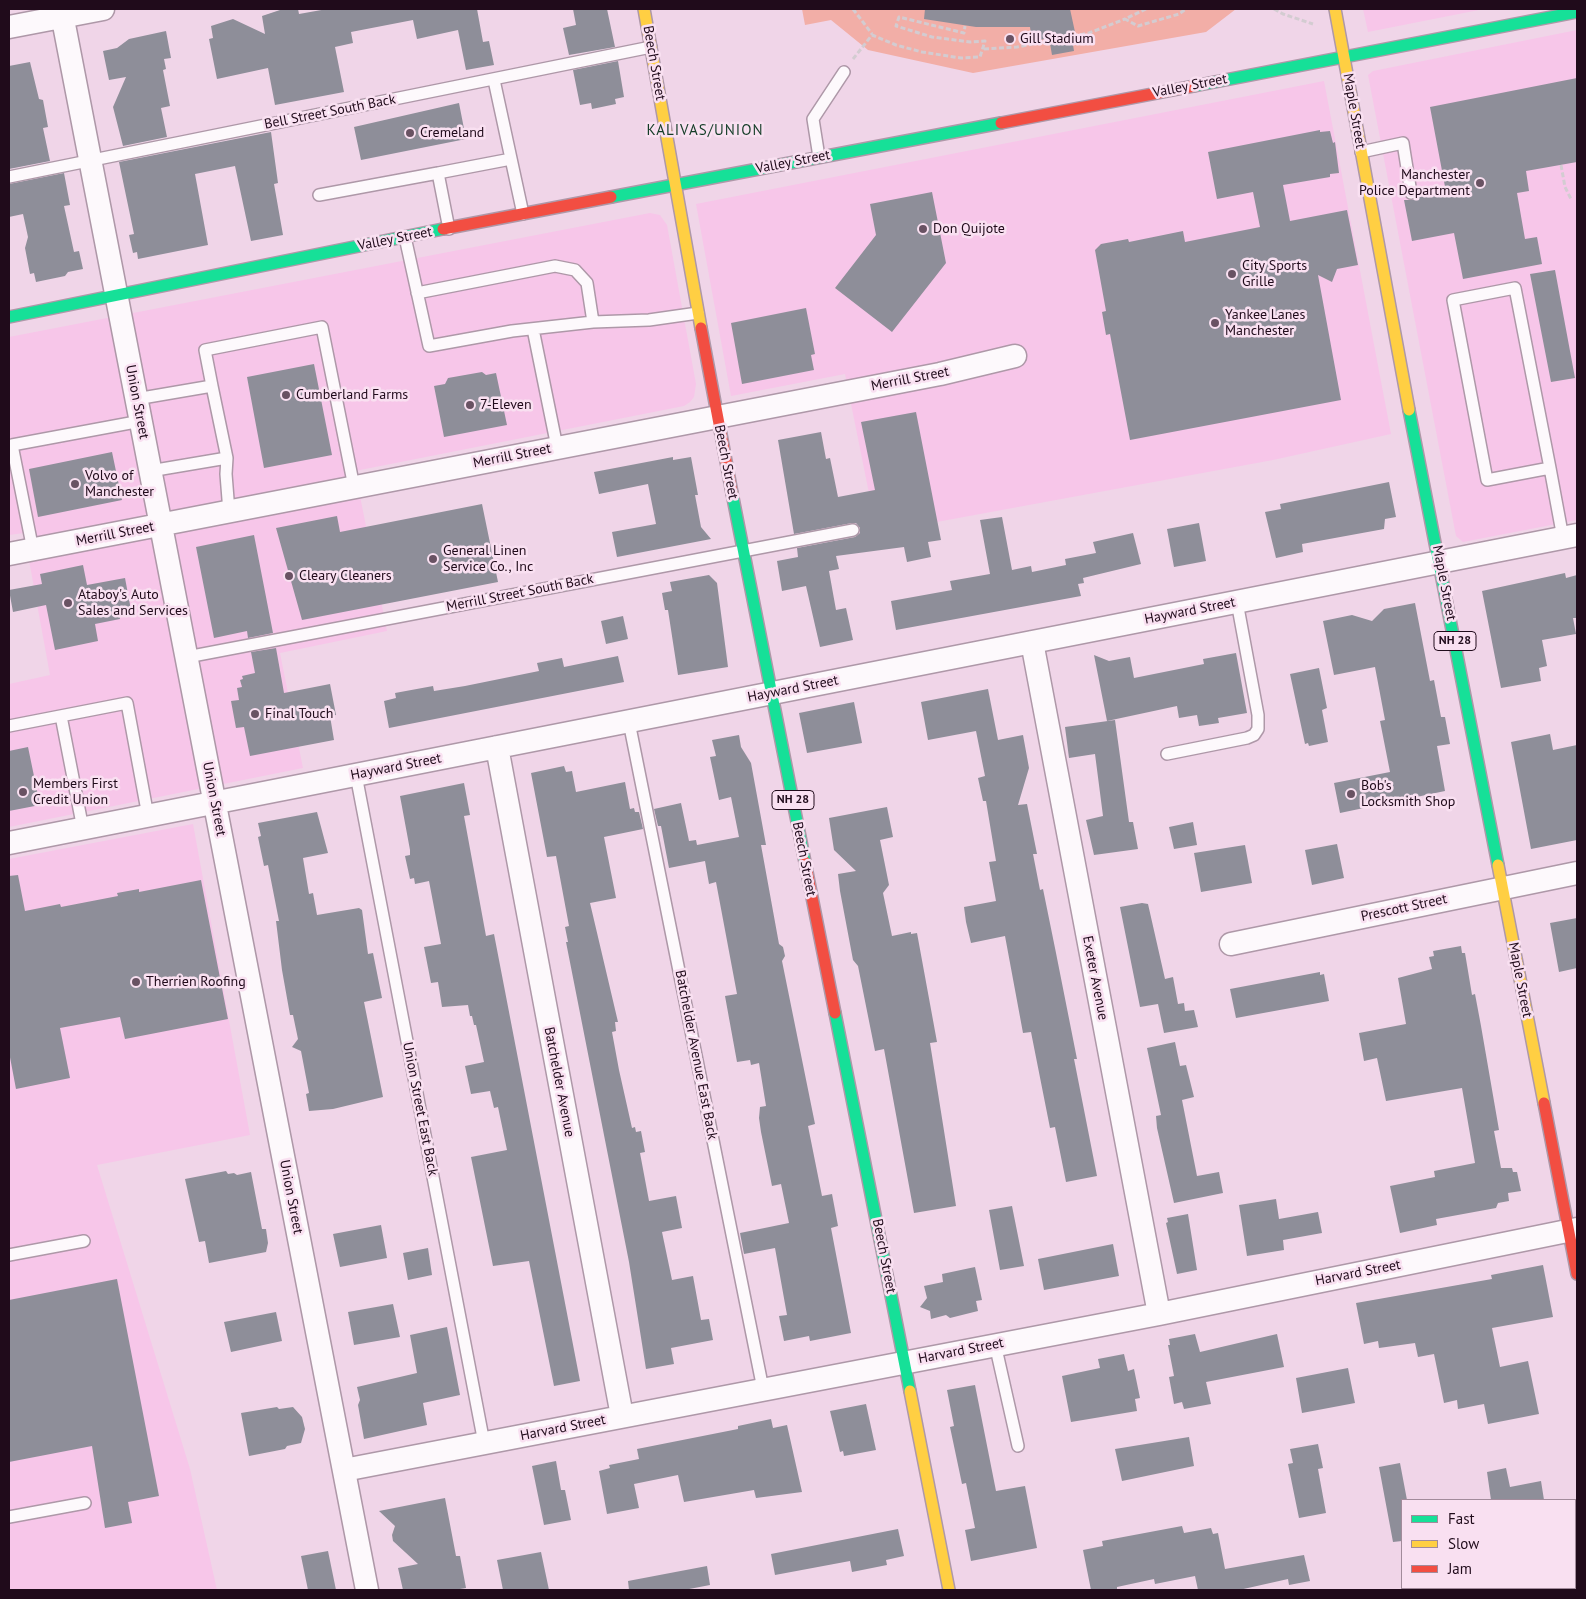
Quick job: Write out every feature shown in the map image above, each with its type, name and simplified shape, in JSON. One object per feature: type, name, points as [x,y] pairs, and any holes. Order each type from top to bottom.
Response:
[{"type":"main road","name":"Beech Street","points":[[644,9],[698,313],[743,549],[949,1590]]},
{"type":"main road","name":"Maple Street","points":[[1335,9],[1382,270],[1502,888],[1573,1230],[1577,1274]]},
{"type":"main road","name":"Valley Street","points":[[9,317],[675,184],[1569,11]]},
{"type":"street","points":[[9,27],[62,13],[103,9]]},
{"type":"street","name":"Union Street","points":[[62,13],[367,1590]]},
{"type":"street","name":"Merrill Street","points":[[9,554],[940,374],[1015,356]]},
{"type":"street","name":"Hayward Street","points":[[9,843],[1570,537]]},
{"type":"street","name":"Exeter Avenue","points":[[1032,642],[1159,1314]]},
{"type":"street","name":"Batchelder Avenue","points":[[497,747],[622,1416]]},
{"type":"street","name":"Prescott Street","points":[[1231,944],[1577,873]]},
{"type":"street","name":"Harvard Street","points":[[344,1470],[1159,1314],[1573,1230]]},
{"type":"lane","name":"Bell Street South Back","points":[[9,177],[651,48]]},
{"type":"lane","points":[[819,157],[813,119],[844,72]]},
{"type":"lane","points":[[494,80],[523,214]]},
{"type":"lane","points":[[1361,152],[1403,143],[1411,193]]},
{"type":"lane","points":[[319,195],[511,158]]},
{"type":"lane","points":[[438,173],[449,229]]},
{"type":"lane","points":[[405,237],[429,346],[493,333],[532,328],[593,322],[649,320],[698,313]]},
{"type":"lane","points":[[418,293],[555,266],[575,270],[588,283],[593,322]]},
{"type":"lane","points":[[1550,468],[1487,480],[1453,300],[1516,288],[1550,468],[1570,537]]},
{"type":"lane","points":[[229,512],[226,474],[227,458],[206,350],[322,327],[354,487]]},
{"type":"lane","points":[[532,328],[557,447]]},
{"type":"lane","points":[[136,399],[212,386]]},
{"type":"lane","points":[[33,550],[12,445],[141,421]]},
{"type":"lane","points":[[150,471],[227,458]]},
{"type":"lane","name":"Merrill Street South Back","points":[[187,657],[743,549],[853,530]]},
{"type":"lane","points":[[1167,754],[1247,738],[1254,735],[1258,729],[1258,716],[1236,602]]},
{"type":"lane","points":[[9,726],[127,703],[148,816]]},
{"type":"lane","points":[[61,716],[83,829]]},
{"type":"lane","name":"Batchelder Avenue East Back","points":[[629,722],[763,1389]]},
{"type":"lane","name":"Union Street East Back","points":[[356,775],[484,1443]]},
{"type":"lane","points":[[9,1255],[84,1241]]},
{"type":"lane","points":[[995,1344],[1018,1446]]},
{"type":"lane","points":[[9,1517],[85,1502]]},
{"type":"path","points":[[853,9],[872,35],[896,45],[961,58],[980,57],[985,41],[970,42],[932,37],[896,26],[899,17],[964,33],[966,26]]},
{"type":"path","points":[[984,49],[1017,47],[1089,33],[1146,9]]},
{"type":"path","points":[[1125,19],[1138,26],[1179,14],[1186,9]]},
{"type":"path","points":[[1274,9],[1319,26]]},
{"type":"path","points":[[862,46],[872,35]]},
{"type":"path","points":[[1561,165],[1565,187],[1571,199]]},
{"type":"shaded area","name":"Gill Stadium","points":[[802,9],[1236,9],[1206,32],[973,73],[868,50],[831,20],[805,25]]},
{"type":"shaded area","points":[[1363,9],[1484,9],[1368,32]]},
{"type":"shaded area","points":[[1577,30],[1577,520],[1463,542],[1456,536],[1368,75],[1373,71]]},
{"type":"shaded area","points":[[1324,81],[1391,434],[1273,460],[877,533],[845,374],[731,396],[696,204]]},
{"type":"shaded area","points":[[650,213],[660,215],[667,225],[696,384],[694,397],[690,402],[684,406],[355,471],[387,631],[280,653],[303,768],[9,827],[9,684],[50,675],[24,533],[9,535],[9,337]]},
{"type":"shaded area","points":[[193,824],[250,1135],[97,1165],[190,1469],[217,1590],[9,1590],[9,859]]},
{"type":"building","points":[[283,9],[298,9],[299,14],[327,9],[477,9],[483,42],[489,41],[494,65],[466,70],[458,30],[417,39],[413,20],[351,32],[353,43],[335,47],[344,92],[275,105],[268,68],[217,79],[209,39],[213,38],[211,26],[233,19],[265,34],[262,16]]},
{"type":"building","points":[[573,9],[607,9],[615,47],[569,55],[563,28],[576,25]]},
{"type":"building","points":[[925,9],[1070,9],[1075,32],[1071,33],[1074,51],[1052,55],[1049,38],[1032,42],[1030,27],[976,27],[924,19]]},
{"type":"building","points":[[166,31],[171,58],[164,59],[166,69],[163,70],[170,106],[161,108],[167,137],[123,146],[113,107],[126,77],[109,80],[103,51],[117,48],[129,39]]},
{"type":"building","points":[[618,61],[624,97],[615,99],[616,104],[592,109],[591,103],[580,105],[573,70]]},
{"type":"building","points":[[30,62],[39,99],[43,100],[48,127],[43,128],[50,161],[9,169],[9,66]]},
{"type":"building","name":"Manchester Police Department","points":[[1577,78],[1577,162],[1526,171],[1529,191],[1517,193],[1525,239],[1537,237],[1542,264],[1463,279],[1454,233],[1412,241],[1404,200],[1413,200],[1417,197],[1446,192],[1430,107]]},
{"type":"building","name":"Cremeland","points":[[459,103],[466,139],[361,160],[354,127]]},
{"type":"building","name":"Yankee Lanes Manchester","points":[[1320,130],[1320,132],[1330,131],[1333,143],[1335,142],[1339,173],[1330,174],[1330,177],[1283,185],[1290,221],[1347,210],[1358,265],[1337,269],[1332,282],[1318,275],[1341,400],[1130,440],[1110,334],[1106,335],[1102,312],[1106,311],[1095,250],[1101,244],[1128,239],[1129,242],[1183,231],[1185,242],[1260,227],[1253,192],[1217,199],[1208,152]]},
{"type":"building","points":[[271,132],[278,183],[274,184],[283,235],[251,241],[235,166],[195,174],[208,245],[138,259],[137,252],[133,253],[129,235],[134,234],[119,162]]},
{"type":"building","points":[[64,173],[70,205],[64,206],[74,252],[79,251],[83,269],[68,272],[65,276],[36,282],[34,273],[30,274],[25,248],[28,237],[23,214],[9,217],[9,184]]},
{"type":"building","points":[[932,192],[946,263],[892,332],[835,288],[876,235],[870,204]]},
{"type":"building","points":[[1555,270],[1575,378],[1551,382],[1530,274]]},
{"type":"building","points":[[806,308],[815,354],[811,355],[814,370],[742,384],[731,323]]},
{"type":"building","points":[[314,364],[332,455],[264,468],[247,377]]},
{"type":"building","name":"7-Eleven","points":[[482,372],[486,375],[496,373],[507,425],[444,437],[434,386],[445,384],[448,378]]},
{"type":"building","points":[[916,412],[941,540],[928,542],[931,557],[907,562],[904,547],[836,556],[839,569],[829,571],[836,610],[846,608],[853,640],[820,647],[806,586],[782,591],[777,561],[798,557],[797,548],[855,537],[860,533],[860,528],[856,523],[852,523],[794,534],[778,440],[821,432],[826,459],[830,458],[838,497],[875,490],[861,422]]},
{"type":"building","name":"Volvo of Manchester","points":[[112,452],[122,500],[38,517],[29,469]]},
{"type":"building","points":[[673,457],[673,460],[691,457],[698,495],[695,495],[701,527],[711,539],[617,557],[612,532],[656,524],[648,484],[599,494],[594,472]]},
{"type":"building","points":[[1389,482],[1396,517],[1385,519],[1384,529],[1302,544],[1303,552],[1276,558],[1265,512],[1281,509],[1280,504]]},
{"type":"building","points":[[482,504],[498,582],[302,620],[276,528],[337,516],[340,532]]},
{"type":"building","points":[[1002,517],[1012,570],[1031,566],[1032,572],[1066,565],[1065,559],[1096,553],[1093,542],[1133,533],[1141,564],[1083,578],[1084,583],[1078,584],[1081,596],[896,630],[891,601],[952,590],[950,581],[990,574],[980,520]]},
{"type":"building","points":[[1199,523],[1206,561],[1174,567],[1167,529]]},
{"type":"building","points":[[254,535],[273,633],[248,638],[247,631],[214,638],[196,547]]},
{"type":"building","name":"Ataboy's Auto Sales and Services","points":[[83,565],[87,585],[125,578],[131,610],[119,613],[120,619],[95,624],[98,641],[55,650],[46,605],[13,612],[9,590],[42,584],[40,574]]},
{"type":"building","points":[[1565,573],[1566,578],[1577,575],[1577,618],[1573,618],[1576,634],[1542,640],[1547,666],[1539,668],[1541,681],[1501,688],[1482,591]]},
{"type":"building","points":[[709,575],[717,583],[728,667],[678,675],[668,610],[665,610],[662,593],[672,591],[670,582]]},
{"type":"building","points":[[1415,603],[1430,681],[1434,680],[1441,717],[1445,717],[1450,744],[1437,746],[1445,791],[1340,813],[1334,783],[1390,772],[1380,721],[1385,720],[1375,667],[1334,675],[1323,621],[1352,615],[1372,621],[1384,609]]},
{"type":"building","points":[[623,616],[628,639],[606,644],[601,621]]},
{"type":"building","points":[[276,648],[284,693],[330,684],[336,715],[330,716],[334,740],[250,756],[244,727],[236,728],[231,701],[239,700],[237,688],[242,687],[240,680],[243,679],[242,676],[255,673],[251,652]]},
{"type":"building","points":[[1236,653],[1247,713],[1218,718],[1219,723],[1199,726],[1197,715],[1179,718],[1177,706],[1107,721],[1094,655],[1109,661],[1130,657],[1134,678],[1204,664],[1203,659]]},
{"type":"building","points":[[618,656],[624,682],[389,728],[384,701],[396,698],[395,693],[433,686],[434,691],[539,671],[537,663],[562,658],[564,667]]},
{"type":"building","points":[[1319,668],[1327,708],[1322,710],[1328,742],[1309,746],[1308,743],[1305,744],[1290,674]]},
{"type":"building","points":[[988,689],[998,740],[1023,735],[1029,768],[1018,805],[1027,804],[1037,854],[1033,854],[1040,890],[1043,889],[1056,953],[1097,1176],[1066,1182],[1055,1127],[1050,1128],[1031,1032],[1023,1033],[1005,936],[971,943],[966,922],[964,907],[996,901],[989,862],[996,861],[986,801],[983,801],[978,778],[985,776],[976,731],[928,740],[921,702]]},
{"type":"building","points":[[854,702],[862,743],[807,753],[799,713]]},
{"type":"building","points":[[1115,720],[1129,822],[1133,822],[1138,849],[1094,855],[1086,820],[1103,816],[1095,754],[1069,758],[1065,727]]},
{"type":"building","points":[[1550,734],[1553,750],[1577,745],[1577,840],[1531,849],[1511,742]]},
{"type":"building","points":[[739,735],[741,747],[751,763],[766,845],[761,845],[779,944],[783,947],[785,956],[782,961],[815,1124],[808,1126],[822,1196],[832,1194],[838,1226],[831,1228],[851,1333],[810,1341],[809,1336],[784,1341],[779,1316],[787,1315],[775,1248],[744,1254],[740,1233],[789,1223],[781,1184],[772,1186],[761,1132],[760,1107],[766,1106],[759,1063],[751,1065],[750,1060],[737,1062],[725,996],[737,994],[716,882],[709,884],[705,861],[669,868],[661,826],[658,826],[654,809],[681,803],[689,841],[696,840],[697,845],[739,837],[731,797],[719,800],[710,757],[716,756],[712,740]]},
{"type":"building","name":"Members First Credit Union","points":[[28,747],[40,805],[9,811],[9,751]]},
{"type":"building","points":[[564,766],[566,772],[572,771],[576,792],[625,782],[630,809],[634,808],[635,812],[639,812],[643,829],[604,837],[616,898],[590,903],[618,1022],[615,1022],[616,1031],[612,1032],[619,1070],[632,1128],[635,1127],[636,1132],[641,1131],[645,1152],[640,1153],[649,1201],[676,1196],[682,1228],[662,1232],[672,1280],[693,1276],[701,1320],[709,1319],[713,1340],[671,1348],[674,1364],[646,1369],[629,1262],[566,942],[568,942],[565,927],[569,926],[556,856],[547,857],[531,773]]},
{"type":"building","points":[[464,783],[470,815],[464,816],[486,936],[494,934],[580,1381],[554,1386],[529,1261],[493,1266],[471,1157],[507,1150],[498,1107],[494,1108],[490,1091],[471,1094],[465,1066],[484,1062],[476,1025],[474,1025],[472,1016],[470,1016],[468,1005],[442,1007],[438,982],[431,983],[424,947],[441,944],[429,881],[415,884],[414,878],[410,879],[405,856],[410,855],[410,850],[400,796]]},
{"type":"building","points":[[887,807],[893,837],[880,840],[889,885],[883,893],[892,936],[911,932],[911,934],[917,933],[937,1042],[930,1043],[956,1206],[914,1213],[884,1049],[875,1051],[858,966],[853,960],[840,891],[838,874],[856,871],[834,850],[829,818]]},
{"type":"building","points":[[317,812],[328,853],[303,858],[309,894],[313,893],[317,915],[359,908],[362,910],[368,954],[373,953],[382,998],[364,1002],[383,1097],[333,1109],[309,1111],[306,1094],[309,1093],[301,1051],[292,1047],[298,1039],[293,1015],[290,1015],[276,921],[279,921],[268,865],[264,866],[258,837],[261,836],[258,823]]},
{"type":"building","points":[[1193,822],[1197,845],[1174,849],[1169,827]]},
{"type":"building","points":[[1337,844],[1344,878],[1312,885],[1305,850]]},
{"type":"building","points":[[1245,845],[1252,883],[1201,892],[1194,853]]},
{"type":"building","name":"Therrien Roofing","points":[[18,875],[25,911],[60,904],[61,907],[118,896],[117,893],[139,889],[139,892],[201,880],[228,1019],[125,1039],[120,1017],[60,1028],[70,1078],[16,1089],[9,1052],[9,876]]},
{"type":"building","points":[[1142,903],[1148,904],[1165,979],[1173,977],[1178,1004],[1184,1003],[1185,1011],[1194,1010],[1198,1027],[1164,1033],[1158,1004],[1140,1007],[1120,907]]},
{"type":"building","points":[[1577,918],[1577,968],[1559,972],[1550,923]]},
{"type":"building","points":[[1461,946],[1462,953],[1465,953],[1472,995],[1475,994],[1481,1026],[1499,1130],[1494,1131],[1501,1168],[1512,1168],[1513,1172],[1517,1172],[1521,1191],[1508,1193],[1509,1201],[1498,1203],[1496,1208],[1436,1219],[1437,1225],[1400,1233],[1390,1186],[1435,1177],[1434,1171],[1475,1163],[1462,1088],[1386,1101],[1377,1058],[1364,1061],[1359,1033],[1406,1024],[1398,978],[1432,969],[1429,957],[1434,956],[1433,951]]},
{"type":"building","points":[[1320,972],[1320,975],[1324,974],[1329,1001],[1236,1018],[1230,989]]},
{"type":"building","points":[[1175,1042],[1180,1066],[1186,1065],[1194,1097],[1182,1100],[1197,1176],[1219,1172],[1223,1193],[1174,1203],[1157,1128],[1156,1116],[1161,1115],[1147,1048]]},
{"type":"building","points":[[226,1171],[228,1174],[234,1173],[237,1175],[251,1172],[262,1229],[266,1229],[268,1243],[266,1252],[209,1263],[205,1241],[199,1242],[185,1179]]},
{"type":"building","points":[[1276,1199],[1279,1219],[1318,1212],[1322,1233],[1283,1240],[1284,1250],[1247,1256],[1239,1205]]},
{"type":"building","points":[[1012,1206],[1024,1266],[1000,1270],[989,1210]]},
{"type":"building","points":[[1188,1214],[1197,1270],[1177,1274],[1166,1223],[1168,1222],[1167,1218]]},
{"type":"building","points":[[381,1225],[387,1258],[340,1267],[333,1234]]},
{"type":"building","points":[[1113,1244],[1119,1276],[1044,1290],[1038,1259]]},
{"type":"building","points":[[428,1248],[432,1275],[408,1280],[403,1253]]},
{"type":"building","points":[[1543,1265],[1553,1317],[1492,1328],[1500,1367],[1528,1361],[1539,1414],[1488,1424],[1484,1404],[1458,1409],[1457,1400],[1444,1403],[1434,1354],[1418,1357],[1415,1343],[1379,1348],[1378,1341],[1364,1344],[1356,1303],[1492,1279],[1491,1275]]},
{"type":"building","points":[[975,1267],[982,1300],[976,1301],[978,1311],[950,1318],[946,1315],[931,1319],[930,1311],[920,1307],[927,1298],[924,1286],[943,1282],[942,1274]]},
{"type":"building","points":[[117,1279],[159,1496],[128,1502],[132,1523],[105,1528],[92,1446],[9,1462],[9,1300]]},
{"type":"building","points":[[393,1304],[400,1337],[354,1345],[348,1312]]},
{"type":"building","points":[[276,1312],[282,1341],[231,1352],[224,1322]]},
{"type":"building","points":[[447,1327],[460,1395],[423,1403],[427,1425],[364,1439],[357,1387],[417,1373],[410,1335]]},
{"type":"building","points":[[1195,1334],[1200,1352],[1277,1334],[1284,1367],[1206,1382],[1211,1404],[1184,1409],[1182,1402],[1174,1404],[1169,1377],[1174,1376],[1168,1345],[1170,1345],[1169,1339]]},
{"type":"building","points":[[1124,1354],[1128,1371],[1134,1369],[1140,1398],[1135,1399],[1137,1411],[1071,1422],[1062,1376],[1100,1368],[1098,1359]]},
{"type":"building","points":[[1348,1368],[1355,1403],[1302,1413],[1296,1378]]},
{"type":"building","points":[[975,1385],[996,1491],[1025,1486],[1037,1548],[971,1561],[965,1530],[975,1528],[966,1483],[962,1484],[950,1427],[954,1426],[947,1390]]},
{"type":"building","points":[[866,1404],[876,1450],[844,1456],[843,1451],[840,1452],[830,1411]]},
{"type":"building","points":[[277,1407],[279,1409],[293,1407],[302,1417],[305,1429],[301,1443],[287,1446],[285,1449],[249,1456],[241,1413]]},
{"type":"building","points":[[771,1419],[773,1428],[787,1425],[802,1492],[756,1498],[754,1490],[684,1502],[678,1475],[634,1484],[639,1508],[607,1514],[599,1471],[610,1468],[609,1465],[639,1459],[637,1449],[738,1429],[738,1426]]},
{"type":"building","points":[[1189,1437],[1194,1466],[1122,1481],[1115,1449]]},
{"type":"building","points":[[1318,1444],[1323,1468],[1318,1469],[1326,1513],[1299,1518],[1288,1464],[1293,1463],[1290,1449]]},
{"type":"building","points":[[556,1461],[561,1490],[565,1490],[571,1520],[544,1525],[532,1466]]},
{"type":"building","points":[[1400,1463],[1407,1499],[1401,1499],[1401,1541],[1393,1542],[1379,1467]]},
{"type":"building","points":[[1506,1468],[1510,1487],[1541,1481],[1544,1499],[1491,1499],[1487,1472]]},
{"type":"building","points":[[445,1498],[456,1556],[460,1556],[466,1588],[454,1590],[403,1590],[398,1568],[418,1564],[393,1541],[392,1535],[395,1526],[379,1511]]},
{"type":"building","points":[[1182,1526],[1184,1533],[1211,1528],[1213,1534],[1218,1533],[1225,1569],[1304,1555],[1310,1581],[1289,1585],[1288,1579],[1239,1590],[1198,1590],[1195,1576],[1155,1584],[1154,1579],[1117,1587],[1117,1590],[1091,1590],[1083,1550],[1103,1546],[1102,1541]]},
{"type":"building","points":[[898,1529],[904,1556],[886,1560],[887,1565],[852,1572],[850,1561],[775,1575],[771,1554]]},
{"type":"building","points":[[328,1551],[336,1590],[308,1590],[301,1556]]},
{"type":"building","points":[[541,1552],[549,1590],[503,1590],[497,1560]]},
{"type":"building","points":[[707,1566],[710,1585],[684,1590],[629,1590],[628,1581]]},
{"type":"traffic: fast","points":[[1194,86],[1577,12]]},
{"type":"traffic: fast","points":[[611,197],[1001,123]]},
{"type":"traffic: fast","points":[[9,317],[443,229]]},
{"type":"traffic: fast","points":[[1409,410],[1498,865]]},
{"type":"traffic: fast","points":[[732,493],[805,862]]},
{"type":"traffic: fast","points":[[835,1013],[910,1391]]},
{"type":"traffic: slow","points":[[644,9],[701,328]]},
{"type":"traffic: slow","points":[[1335,9],[1409,410]]},
{"type":"traffic: slow","points":[[1498,865],[1544,1103]]},
{"type":"traffic: slow","points":[[910,1391],[949,1590]]},
{"type":"traffic: jam","points":[[1001,123],[1194,86]]},
{"type":"traffic: jam","points":[[443,229],[611,197]]},
{"type":"traffic: jam","points":[[701,328],[732,493]]},
{"type":"traffic: jam","points":[[805,862],[835,1013]]},
{"type":"traffic: jam","points":[[1544,1103],[1577,1274]]},
{"type":"place","name":"Gill Stadium","points":[[1010,39]]},
{"type":"place","name":"Cremeland","points":[[410,133]]},
{"type":"place","name":"Manchester Police Department","points":[[1480,183]]},
{"type":"place","name":"Don Quijote","points":[[923,229]]},
{"type":"place","name":"City Sports Grille","points":[[1232,274]]},
{"type":"place","name":"Yankee Lanes Manchester","points":[[1215,323]]},
{"type":"place","name":"Cumberland Farms","points":[[286,395]]},
{"type":"place","name":"7-Eleven","points":[[470,405]]},
{"type":"place","name":"Volvo of Manchester","points":[[75,484]]},
{"type":"place","name":"General Linen Service Co., Inc","points":[[433,559]]},
{"type":"place","name":"Cleary Cleaners","points":[[289,576]]},
{"type":"place","name":"Ataboy's Auto Sales and Services","points":[[68,603]]},
{"type":"place","name":"Final Touch","points":[[255,714]]},
{"type":"place","name":"Members First Credit Union","points":[[23,792]]},
{"type":"place","name":"Bob's Locksmith Shop","points":[[1351,794]]},
{"type":"place","name":"Therrien Roofing","points":[[136,982]]},
{"type":"district","name":"KALIVAS/UNION","points":[[705,131]]}]
